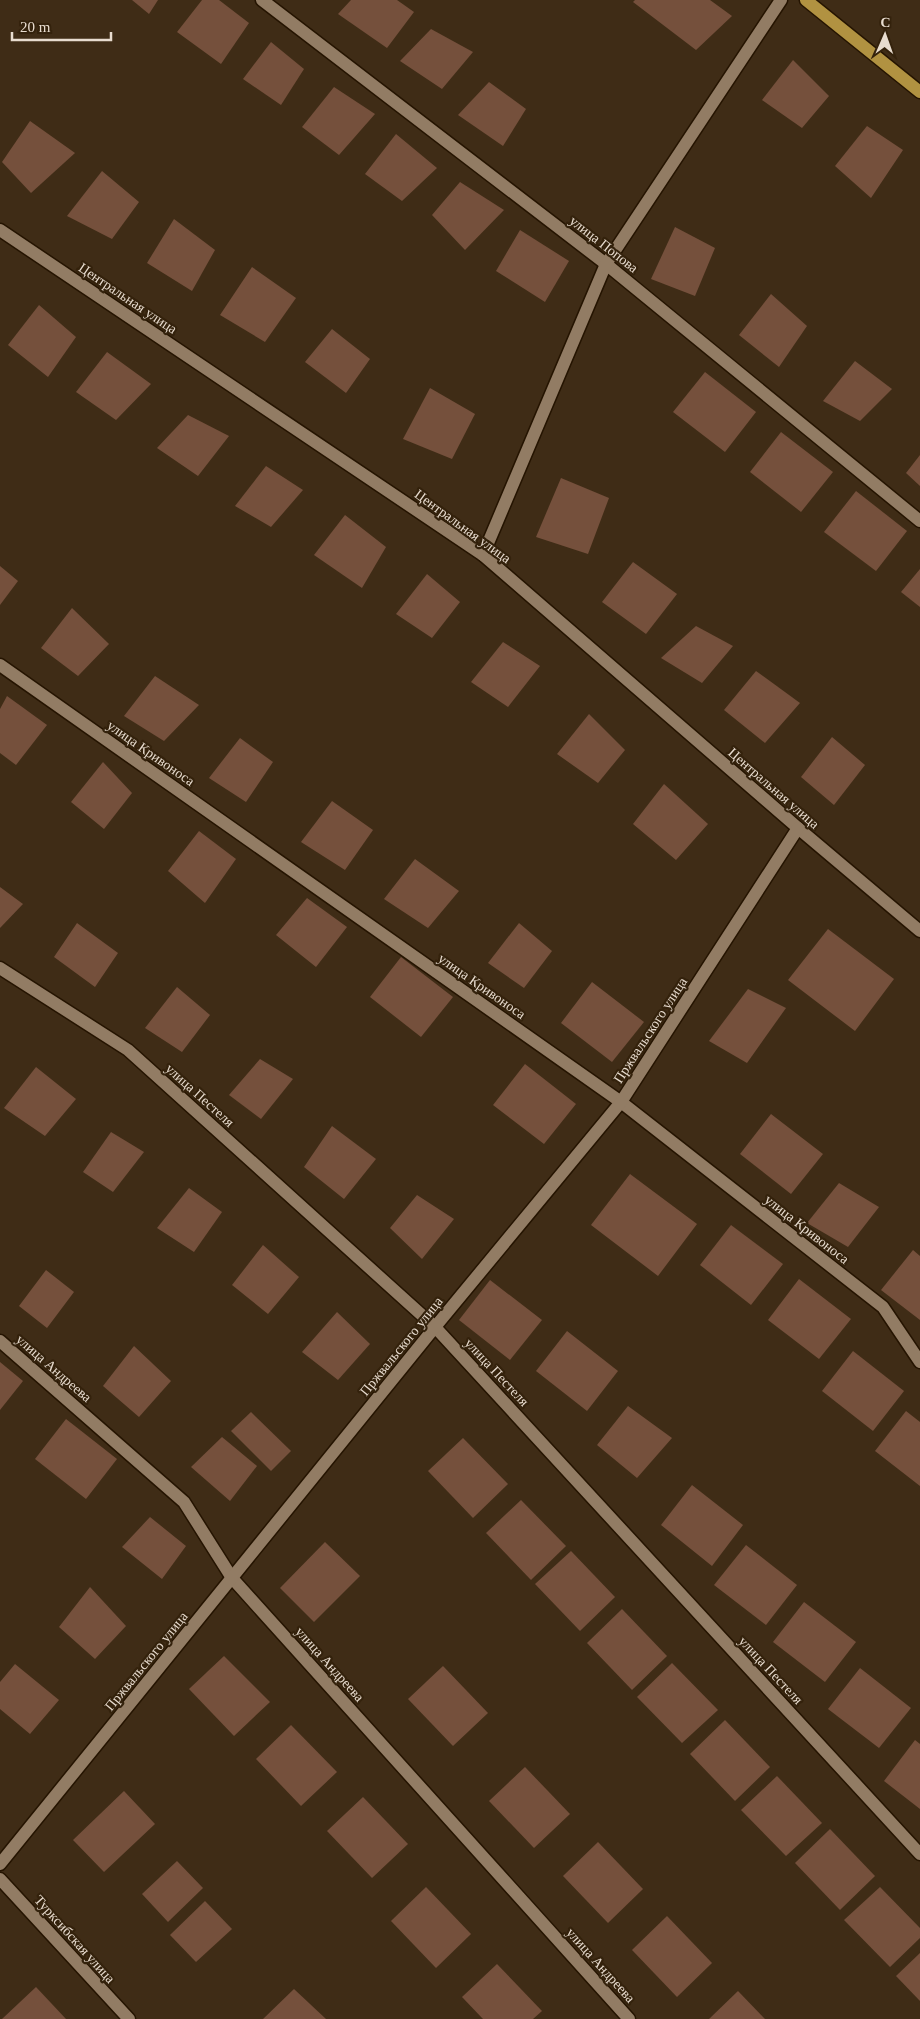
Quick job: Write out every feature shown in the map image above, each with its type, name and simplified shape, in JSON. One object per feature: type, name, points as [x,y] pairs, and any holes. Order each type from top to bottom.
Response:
[{"type":"main road","points":[[806,0],[920,92]]},
{"type":"street","name":"улица Попова","points":[[262,0],[606,264],[920,521]]},
{"type":"street","points":[[483,555],[606,264],[781,0]]},
{"type":"street","name":"Центральная улица","points":[[0,230],[483,555],[920,931]]},
{"type":"street","name":"улица Кривоноса","points":[[0,665],[621,1102],[883,1307],[920,1362]]},
{"type":"street","name":"Пржвальского улица","points":[[0,1864],[435,1327],[621,1102],[798,828]]},
{"type":"street","name":"улица Пестеля","points":[[0,968],[128,1050],[435,1327],[920,1854]]},
{"type":"street","name":"улица Андреева","points":[[0,1341],[184,1502],[232,1578],[629,2019]]},
{"type":"street","name":"Турксибская улица","points":[[0,1878],[129,2019]]},
{"type":"building","points":[[132,0],[158,0],[149,14]]},
{"type":"building","points":[[202,0],[219,0],[249,23],[221,64],[177,32]]},
{"type":"building","points":[[351,0],[397,0],[414,12],[387,48],[338,14]]},
{"type":"building","points":[[635,0],[710,0],[732,16],[696,50],[633,2]]},
{"type":"building","points":[[431,29],[473,52],[442,89],[400,61]]},
{"type":"building","points":[[271,42],[304,69],[281,105],[243,79]]},
{"type":"building","points":[[793,60],[829,96],[802,128],[762,100]]},
{"type":"building","points":[[489,82],[526,109],[503,146],[458,115]]},
{"type":"building","points":[[334,87],[375,114],[339,155],[302,127]]},
{"type":"building","points":[[30,121],[75,153],[31,193],[2,162]]},
{"type":"building","points":[[867,126],[903,150],[871,198],[835,166]]},
{"type":"building","points":[[396,134],[437,168],[402,201],[365,174]]},
{"type":"building","points":[[102,171],[139,202],[112,239],[67,216]]},
{"type":"building","points":[[460,182],[504,210],[465,250],[432,215]]},
{"type":"building","points":[[174,219],[215,250],[192,291],[147,263]]},
{"type":"building","points":[[675,227],[715,248],[695,296],[651,279]]},
{"type":"building","points":[[520,230],[569,261],[545,302],[496,271]]},
{"type":"building","points":[[252,267],[296,298],[265,342],[220,315]]},
{"type":"building","points":[[771,294],[807,326],[779,367],[739,335]]},
{"type":"building","points":[[39,305],[76,337],[48,377],[8,345]]},
{"type":"building","points":[[332,329],[370,359],[346,393],[305,362]]},
{"type":"building","points":[[107,352],[151,384],[116,420],[76,392]]},
{"type":"building","points":[[855,361],[892,389],[860,421],[823,401]]},
{"type":"building","points":[[705,372],[756,412],[725,452],[673,412]]},
{"type":"building","points":[[430,388],[475,414],[452,459],[403,439]]},
{"type":"building","points":[[188,415],[229,436],[198,476],[157,448]]},
{"type":"building","points":[[781,432],[833,472],[801,512],[750,472]]},
{"type":"building","points":[[920,455],[920,486],[906,473]]},
{"type":"building","points":[[266,466],[303,490],[271,527],[235,506]]},
{"type":"building","points":[[561,478],[609,498],[588,554],[536,537]]},
{"type":"building","points":[[856,491],[907,531],[876,571],[824,532]]},
{"type":"building","points":[[345,515],[386,547],[362,588],[314,555]]},
{"type":"building","points":[[633,562],[677,594],[646,634],[602,602]]},
{"type":"building","points":[[0,566],[18,581],[0,605]]},
{"type":"building","points":[[920,569],[920,607],[901,592]]},
{"type":"building","points":[[427,574],[460,602],[432,638],[396,614]]},
{"type":"building","points":[[72,608],[109,644],[78,676],[41,648]]},
{"type":"building","points":[[696,626],[733,646],[702,683],[661,658]]},
{"type":"building","points":[[503,642],[540,666],[508,707],[471,682]]},
{"type":"building","points":[[756,671],[800,703],[765,743],[724,710]]},
{"type":"building","points":[[155,676],[199,705],[164,741],[124,716]]},
{"type":"building","points":[[7,696],[47,725],[16,765],[0,753],[0,709]]},
{"type":"building","points":[[589,714],[625,750],[598,783],[557,754]]},
{"type":"building","points":[[832,737],[865,765],[834,805],[801,777]]},
{"type":"building","points":[[240,738],[273,762],[246,802],[209,778]]},
{"type":"building","points":[[103,762],[132,793],[104,829],[71,802]]},
{"type":"building","points":[[664,784],[708,824],[676,860],[633,824]]},
{"type":"building","points":[[332,801],[373,830],[345,870],[301,842]]},
{"type":"building","points":[[199,831],[236,859],[205,903],[168,871]]},
{"type":"building","points":[[415,859],[459,891],[428,928],[384,899]]},
{"type":"building","points":[[0,887],[23,904],[0,928]]},
{"type":"building","points":[[307,898],[347,927],[316,967],[276,935]]},
{"type":"building","points":[[77,923],[118,953],[95,987],[54,957]]},
{"type":"building","points":[[519,923],[552,951],[524,988],[488,963]]},
{"type":"building","points":[[828,929],[894,979],[855,1031],[788,980]]},
{"type":"building","points":[[401,957],[453,997],[421,1037],[370,997]]},
{"type":"building","points":[[592,982],[644,1022],[612,1062],[561,1023]]},
{"type":"building","points":[[177,987],[210,1015],[182,1052],[145,1028]]},
{"type":"building","points":[[748,989],[786,1008],[747,1063],[709,1041]]},
{"type":"building","points":[[260,1059],[293,1079],[261,1119],[229,1095]]},
{"type":"building","points":[[525,1064],[576,1104],[544,1144],[493,1105]]},
{"type":"building","points":[[36,1067],[76,1099],[45,1136],[4,1108]]},
{"type":"building","points":[[771,1114],[823,1154],[791,1194],[740,1154]]},
{"type":"building","points":[[332,1126],[376,1159],[344,1199],[304,1167]]},
{"type":"building","points":[[111,1132],[144,1152],[113,1192],[83,1172]]},
{"type":"building","points":[[630,1174],[697,1224],[658,1276],[591,1225]]},
{"type":"building","points":[[839,1183],[879,1207],[848,1247],[807,1223]]},
{"type":"building","points":[[189,1188],[222,1212],[194,1252],[157,1228]]},
{"type":"building","points":[[417,1195],[454,1219],[422,1259],[390,1228]]},
{"type":"building","points":[[731,1225],[783,1264],[751,1305],[700,1265]]},
{"type":"building","points":[[263,1245],[299,1277],[268,1314],[232,1285]]},
{"type":"building","points":[[913,1250],[920,1256],[920,1320],[881,1290]]},
{"type":"building","points":[[46,1270],[74,1292],[47,1328],[19,1306]]},
{"type":"building","points":[[799,1279],[851,1319],[819,1359],[768,1320]]},
{"type":"building","points":[[490,1280],[542,1320],[510,1360],[459,1320]]},
{"type":"building","points":[[337,1312],[370,1344],[338,1380],[302,1352]]},
{"type":"building","points":[[567,1331],[618,1371],[587,1411],[536,1371]]},
{"type":"building","points":[[134,1346],[171,1381],[139,1417],[103,1386]]},
{"type":"building","points":[[853,1351],[904,1391],[873,1431],[822,1391]]},
{"type":"building","points":[[0,1362],[23,1381],[0,1410]]},
{"type":"building","points":[[628,1406],[672,1438],[637,1478],[597,1445]]},
{"type":"building","points":[[906,1411],[920,1422],[920,1486],[875,1451]]},
{"type":"building","points":[[251,1412],[291,1451],[271,1471],[231,1431]]},
{"type":"building","points":[[66,1419],[117,1459],[86,1499],[35,1459]]},
{"type":"building","points":[[222,1437],[257,1466],[230,1501],[191,1467]]},
{"type":"building","points":[[463,1438],[508,1484],[473,1518],[428,1471]]},
{"type":"building","points":[[692,1485],[743,1525],[712,1566],[661,1525]]},
{"type":"building","points":[[521,1500],[566,1546],[531,1580],[486,1533]]},
{"type":"building","points":[[150,1517],[186,1546],[162,1579],[122,1547]]},
{"type":"building","points":[[325,1542],[360,1576],[314,1622],[280,1588]]},
{"type":"building","points":[[746,1545],[797,1585],[766,1625],[714,1585]]},
{"type":"building","points":[[571,1551],[615,1597],[580,1631],[535,1584]]},
{"type":"building","points":[[90,1587],[126,1626],[95,1659],[59,1627]]},
{"type":"building","points":[[804,1602],[856,1642],[825,1682],[773,1642]]},
{"type":"building","points":[[622,1609],[667,1656],[632,1690],[587,1643]]},
{"type":"building","points":[[224,1656],[270,1702],[234,1736],[189,1689]]},
{"type":"building","points":[[672,1663],[718,1710],[682,1743],[637,1697]]},
{"type":"building","points":[[15,1664],[59,1700],[30,1734],[0,1709],[0,1682]]},
{"type":"building","points":[[443,1666],[488,1713],[453,1746],[408,1699]]},
{"type":"building","points":[[860,1668],[911,1708],[879,1748],[828,1709]]},
{"type":"building","points":[[725,1720],[770,1767],[735,1801],[690,1754]]},
{"type":"building","points":[[291,1725],[337,1772],[301,1806],[256,1759]]},
{"type":"building","points":[[915,1740],[920,1744],[920,1809],[884,1781]]},
{"type":"building","points":[[525,1767],[570,1814],[534,1848],[489,1801]]},
{"type":"building","points":[[777,1776],[822,1823],[786,1856],[741,1810]]},
{"type":"building","points":[[124,1791],[155,1824],[104,1872],[73,1840]]},
{"type":"building","points":[[363,1797],[408,1844],[372,1878],[327,1831]]},
{"type":"building","points":[[830,1829],[875,1876],[840,1910],[795,1863]]},
{"type":"building","points":[[598,1842],[643,1889],[608,1923],[563,1876]]},
{"type":"building","points":[[177,1861],[203,1888],[168,1922],[142,1894]]},
{"type":"building","points":[[426,1887],[471,1934],[436,1968],[391,1921]]},
{"type":"building","points":[[880,1887],[920,1928],[920,1938],[890,1967],[844,1920]]},
{"type":"building","points":[[205,1901],[232,1929],[196,1962],[170,1935]]},
{"type":"building","points":[[667,1916],[712,1963],[677,1997],[632,1950]]},
{"type":"building","points":[[920,1953],[920,2001],[896,1976]]},
{"type":"building","points":[[497,1964],[542,2011],[533,2019],[483,2019],[462,1997]]},
{"type":"building","points":[[36,1987],[66,2019],[2,2019]]},
{"type":"building","points":[[294,1989],[326,2019],[263,2019]]},
{"type":"building","points":[[738,1991],[765,2019],[709,2019]]}]
